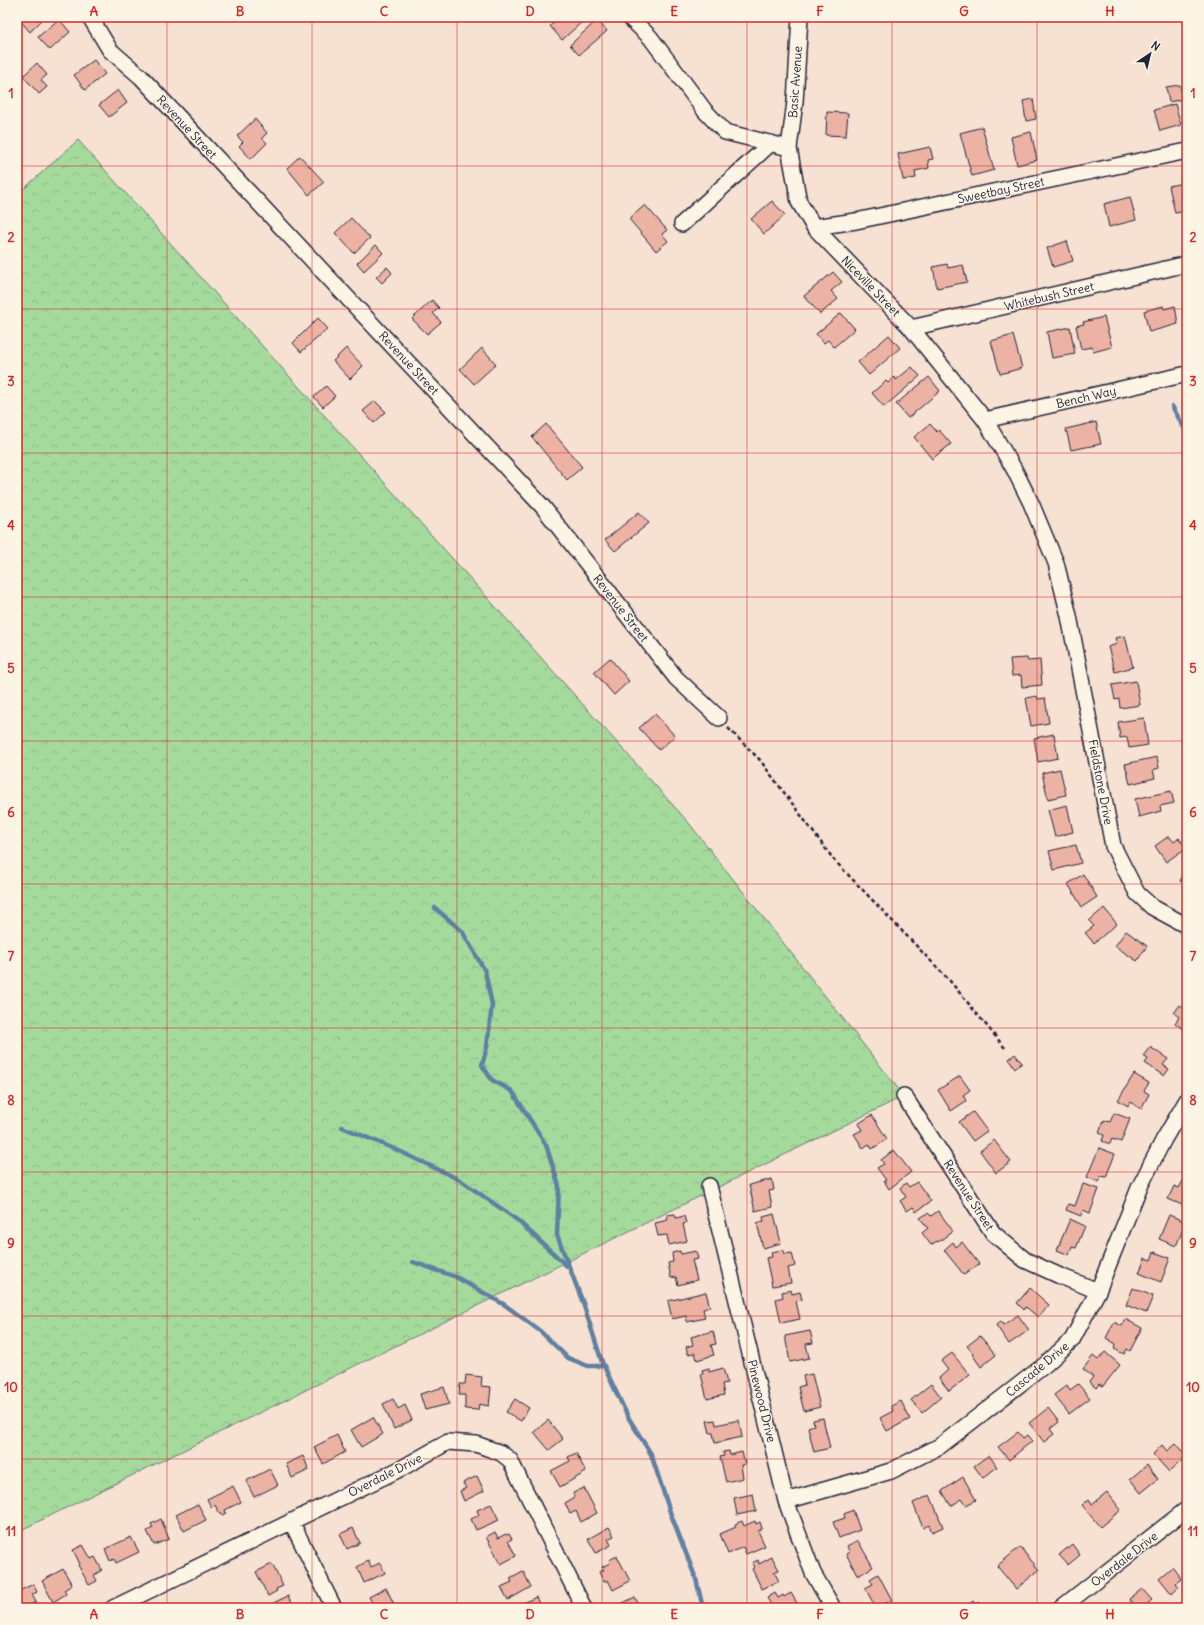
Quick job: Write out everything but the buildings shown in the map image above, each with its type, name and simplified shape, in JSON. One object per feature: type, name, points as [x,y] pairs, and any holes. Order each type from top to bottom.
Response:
[{"type":"street","name":"Revenue Street","points":[[90,17],[110,50],[147,83],[543,507],[676,678],[719,718]]},
{"type":"street","points":[[629,17],[650,37],[705,111],[725,132],[789,148]]},
{"type":"street","name":"Basic Avenue","points":[[789,148],[800,17]]},
{"type":"street","points":[[682,224],[772,143]]},
{"type":"street","name":"Niceville Street","points":[[789,148],[799,202],[814,227],[911,328],[985,420],[1014,469],[1031,503],[1056,563],[1067,608]]},
{"type":"street","name":"Sweetbay Street","points":[[814,227],[856,221],[1187,151]]},
{"type":"street","name":"Whitebush Street","points":[[911,328],[1187,264]]},
{"type":"street","name":"Bench Way","points":[[985,420],[1187,374]]},
{"type":"street","name":"Fieldstone Drive","points":[[1067,608],[1113,846],[1137,893],[1152,907],[1187,926]]},
{"type":"street","name":"Revenue Street","points":[[904,1096],[993,1233],[1025,1260],[1098,1291]]},
{"type":"street","name":"Cascade Drive","points":[[786,1501],[890,1471],[940,1446],[1046,1364],[1072,1340],[1098,1291],[1139,1188],[1164,1139],[1187,1100]]},
{"type":"street","name":"Pinewood Drive","points":[[709,1186],[786,1501],[813,1573],[833,1608]]},
{"type":"street","name":"Overdale Drive","points":[[113,1608],[402,1468],[448,1442],[476,1444],[500,1453],[510,1460],[584,1608]]},
{"type":"street","name":"Overdale Drive","points":[[1061,1608],[1187,1509]]},
{"type":"street","points":[[291,1521],[334,1608]]},
{"type":"path","points":[[719,718],[760,760],[834,860],[950,981],[1005,1048]]},
{"type":"green space","points":[[78,140],[688,822],[904,1096],[17,1532],[17,195]]},
{"type":"waterway","points":[[1172,406],[1187,433]]},
{"type":"waterway","points":[[435,908],[462,931],[485,971],[492,1005],[487,1047],[482,1065],[492,1080],[512,1091],[546,1145],[559,1186],[557,1235],[583,1303],[602,1362],[628,1417],[651,1454],[670,1512],[696,1579],[703,1608]]},
{"type":"waterway","points":[[342,1127],[397,1150],[460,1180],[516,1219],[568,1267]]},
{"type":"waterway","points":[[413,1262],[456,1277],[505,1305],[540,1331],[568,1358],[588,1366],[604,1366]]}]
